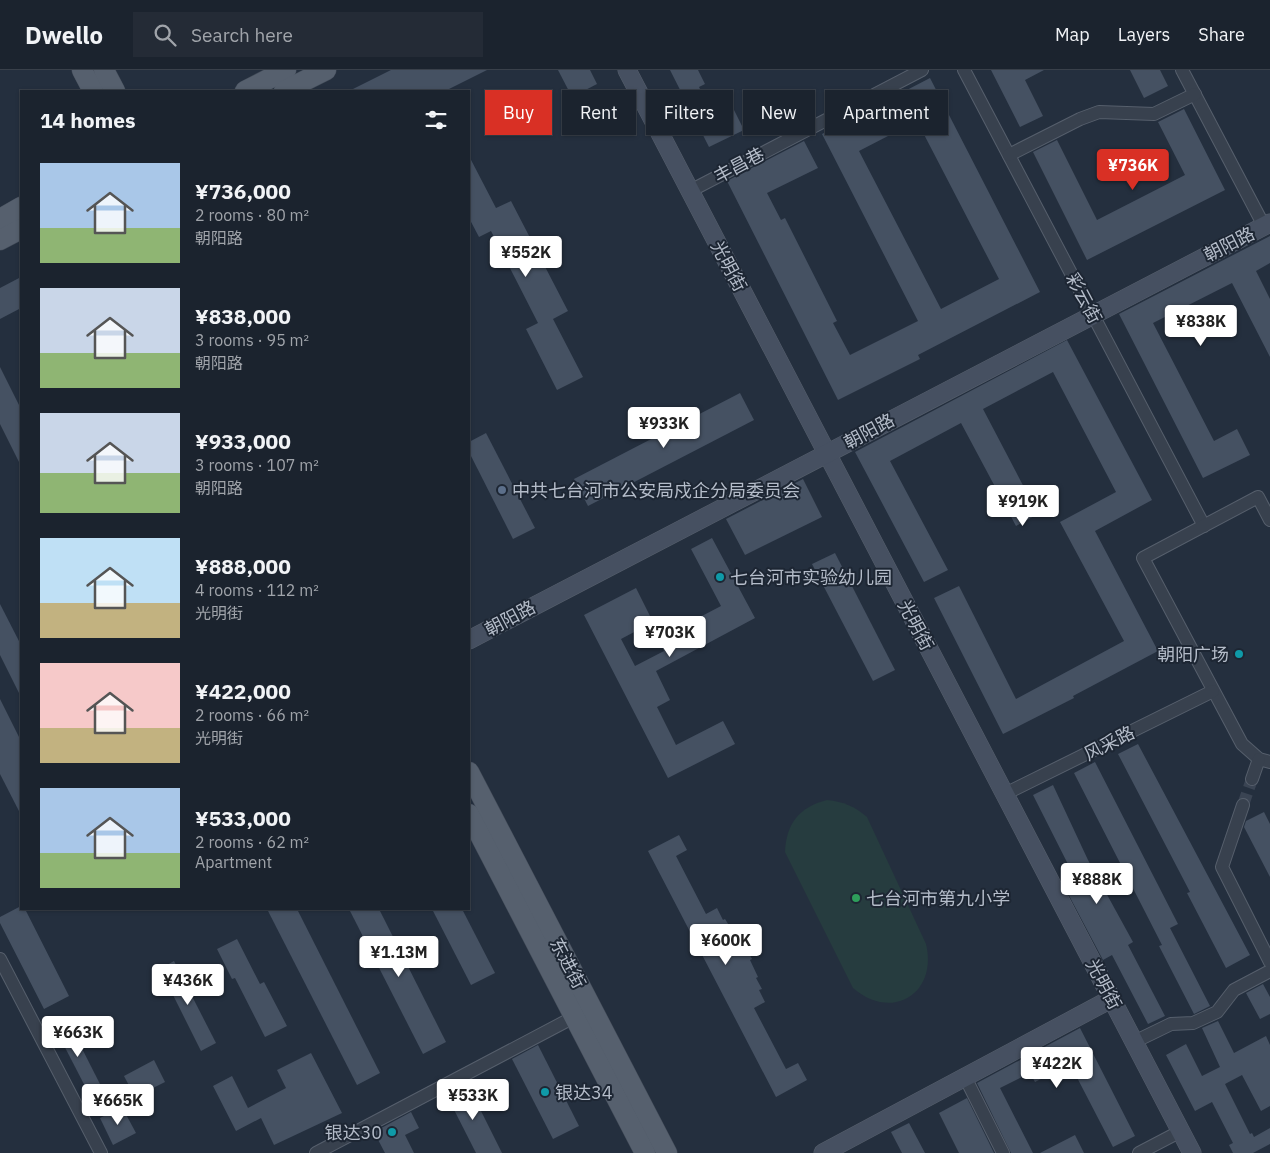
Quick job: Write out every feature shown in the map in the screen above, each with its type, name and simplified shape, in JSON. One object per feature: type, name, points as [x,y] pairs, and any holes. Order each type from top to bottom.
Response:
[{"type":"main road","points":[[82,70],[92,90]]},
{"type":"main road","points":[[104,70],[114,90]]},
{"type":"main road","points":[[247,90],[286,70]]},
{"type":"main road","points":[[286,90],[326,70]]},
{"type":"main road","name":"光明街","points":[[627,70],[1192,1153]]},
{"type":"main road","points":[[0,219],[20,208]]},
{"type":"main road","name":"朝阳路","points":[[470,639],[1267,224]]},
{"type":"main road","points":[[0,240],[20,230]]},
{"type":"main road","name":"东进街","points":[[470,774],[667,1153]]},
{"type":"main road","name":"东进街","points":[[470,816],[645,1153]]},
{"type":"main road","points":[[824,1153],[1111,999]]},
{"type":"street","name":"丰昌巷","points":[[690,191],[922,70]]},
{"type":"street","name":"彩云街","points":[[964,70],[1204,526]]},
{"type":"street","points":[[1182,70],[1267,224]]},
{"type":"street","points":[[1009,155],[1080,119],[1100,112],[1154,114],[1195,94]]},
{"type":"street","points":[[1252,779],[1264,761],[1242,744],[1142,558],[1258,497],[1270,520]]},
{"type":"street","name":"风采路","points":[[1005,794],[1213,690]]},
{"type":"street","points":[[1243,805],[1222,867],[1270,962]]},
{"type":"street","points":[[0,959],[101,1153]]},
{"type":"street","points":[[1134,1042],[1171,1024],[1193,1023],[1217,1012],[1234,990],[1270,972]]},
{"type":"street","points":[[316,1153],[574,1017]]},
{"type":"street","points":[[965,1077],[1003,1153]]},
{"type":"street","points":[[1139,1153],[1181,1132]]},
{"type":"green space","name":"七台河市第九小学","points":[[827,800],[849,805],[867,817],[926,944],[928,961],[925,976],[918,988],[909,997],[896,1002],[883,1002],[868,998],[853,988],[785,852],[788,833],[796,818],[809,807]]},
{"type":"building","points":[[391,70],[487,70],[447,90],[351,90]]},
{"type":"building","points":[[558,70],[590,70],[597,84],[585,90],[568,90]]},
{"type":"building","points":[[670,70],[698,70],[705,84],[699,87],[700,90],[680,90]]},
{"type":"building","points":[[991,70],[1044,70],[1025,80],[1043,116],[1020,127]]},
{"type":"building","points":[[1130,70],[1160,70],[1168,86],[1144,98]]},
{"type":"building","points":[[930,78],[936,90],[907,90]]},
{"type":"building","points":[[733,108],[743,130],[709,147],[703,135],[733,135]]},
{"type":"building","points":[[1184,109],[1225,190],[1087,260],[1033,152],[1057,140],[1097,220],[1185,175],[1158,122]]},
{"type":"building","points":[[948,113],[1040,292],[918,355],[920,359],[838,400],[727,181],[804,141],[818,168],[767,193],[781,220],[785,218],[837,321],[833,323],[850,355],[918,321],[822,134],[825,132],[825,135],[890,135],[859,151],[941,309],[999,279],[924,135],[948,135]]},
{"type":"building","points":[[470,158],[496,208],[511,201],[568,311],[553,319],[583,377],[557,390],[526,329],[538,323],[491,231],[479,237],[470,220]]},
{"type":"building","points":[[1270,236],[1270,263],[1256,271],[1270,299],[1270,357],[1232,283],[1153,323],[1214,441],[1237,429],[1250,455],[1203,478],[1119,314]]},
{"type":"building","points":[[20,278],[20,309],[0,319],[0,288]]},
{"type":"building","points":[[1067,340],[1152,500],[1095,531],[1158,651],[1073,696],[1074,698],[1003,734],[934,598],[959,586],[1016,699],[1124,641],[1060,522],[1116,492],[1053,372],[983,409],[1038,514],[1016,526],[961,423],[890,461],[948,570],[924,582],[855,452]]},
{"type":"building","points":[[0,367],[20,407],[20,464],[0,424]]},
{"type":"building","points":[[740,393],[754,420],[588,506],[574,479]]},
{"type":"building","name":"中共七台河市公安局戍企分局委员会","points":[[486,433],[535,528],[513,539],[470,454],[470,441]]},
{"type":"building","points":[[803,479],[822,517],[745,555],[726,519]]},
{"type":"building","points":[[712,538],[755,618],[656,671],[670,700],[657,707],[676,745],[723,721],[735,744],[668,778],[584,615],[636,588],[653,622],[621,639],[635,666],[664,651],[658,639],[721,606],[691,549]]},
{"type":"building","points":[[835,553],[895,670],[873,681],[812,564]]},
{"type":"building","points":[[0,604],[20,643],[20,695],[0,655]]},
{"type":"building","points":[[0,699],[20,739],[20,813],[0,774]]},
{"type":"building","points":[[1138,744],[1250,955],[1226,968],[1187,893],[1190,892],[1118,754]]},
{"type":"building","points":[[1095,762],[1178,924],[1170,928],[1210,1006],[1194,1014],[1159,946],[1162,945],[1074,773]]},
{"type":"building","points":[[1053,785],[1088,860],[1133,942],[1128,945],[1165,1016],[1148,1024],[1112,955],[1103,960],[1064,886],[1076,880],[1033,795]]},
{"type":"building","points":[[1264,812],[1270,824],[1270,877],[1244,827],[1246,821]]},
{"type":"building","points":[[679,835],[687,850],[676,856],[706,914],[717,908],[723,920],[725,919],[730,927],[732,926],[741,943],[743,941],[752,959],[750,960],[758,977],[756,978],[762,989],[759,990],[765,1002],[754,1008],[786,1069],[798,1063],[807,1080],[776,1097],[648,851]]},
{"type":"building","points":[[20,907],[20,910],[26,910],[69,996],[44,1009],[0,923],[0,917]]},
{"type":"building","points":[[268,910],[298,910],[380,1073],[357,1085]]},
{"type":"building","points":[[350,910],[380,910],[446,1042],[423,1054]]},
{"type":"building","points":[[433,910],[463,910],[495,973],[471,985]]},
{"type":"building","points":[[237,939],[260,984],[264,982],[287,1026],[265,1037],[235,978],[232,979],[217,949]]},
{"type":"building","points":[[174,961],[216,1043],[201,1051],[160,969]]},
{"type":"building","points":[[1263,984],[1270,997],[1270,1014],[1260,1019],[1246,993]]},
{"type":"building","points":[[1218,1021],[1234,1053],[1266,1036],[1270,1045],[1270,1106],[1261,1111],[1242,1075],[1225,1084],[1250,1134],[1252,1133],[1254,1137],[1270,1128],[1270,1144],[1253,1153],[1233,1153],[1229,1145],[1233,1143],[1212,1102],[1195,1111],[1166,1055],[1186,1044],[1202,1076],[1220,1067],[1202,1028]]},
{"type":"building","points":[[69,1023],[101,1086],[88,1092],[56,1030]]},
{"type":"building","points":[[1080,1028],[1135,1136],[1113,1147],[1070,1064],[1035,1082],[1030,1073],[1000,1088],[1033,1153],[1011,1153],[977,1083]]},
{"type":"building","name":"银达34","points":[[538,1045],[579,1126],[553,1139],[512,1059]]},
{"type":"building","points":[[311,1053],[342,1113],[274,1145],[261,1118],[236,1131],[213,1086],[232,1076],[248,1108],[286,1088],[277,1070]]},
{"type":"building","points":[[154,1060],[165,1082],[135,1097],[124,1076]]},
{"type":"building","points":[[467,1083],[502,1153],[476,1153],[446,1094]]},
{"type":"building","points":[[967,1098],[994,1153],[959,1153],[939,1113]]},
{"type":"building","points":[[122,1107],[136,1133],[113,1145],[100,1118]]},
{"type":"building","name":"银达30","points":[[411,1112],[419,1128],[405,1135],[414,1153],[385,1153],[374,1132]]},
{"type":"building","points":[[909,1123],[925,1153],[902,1153],[891,1132]]},
{"type":"building","points":[[1075,1135],[1084,1153],[1040,1153]]},
{"type":"tunnel","points":[[1243,805],[1252,779]]},
{"type":"place","name":"中共七台河市公安局戍企分局委员会","points":[[502,490]]},
{"type":"place","name":"七台河市实验幼儿园","points":[[720,577]]},
{"type":"place","name":"朝阳广场","points":[[1239,654]]},
{"type":"place","name":"七台河市第九小学","points":[[856,898]]},
{"type":"place","name":"银达34","points":[[545,1092]]},
{"type":"place","name":"银达30","points":[[392,1132]]}]
